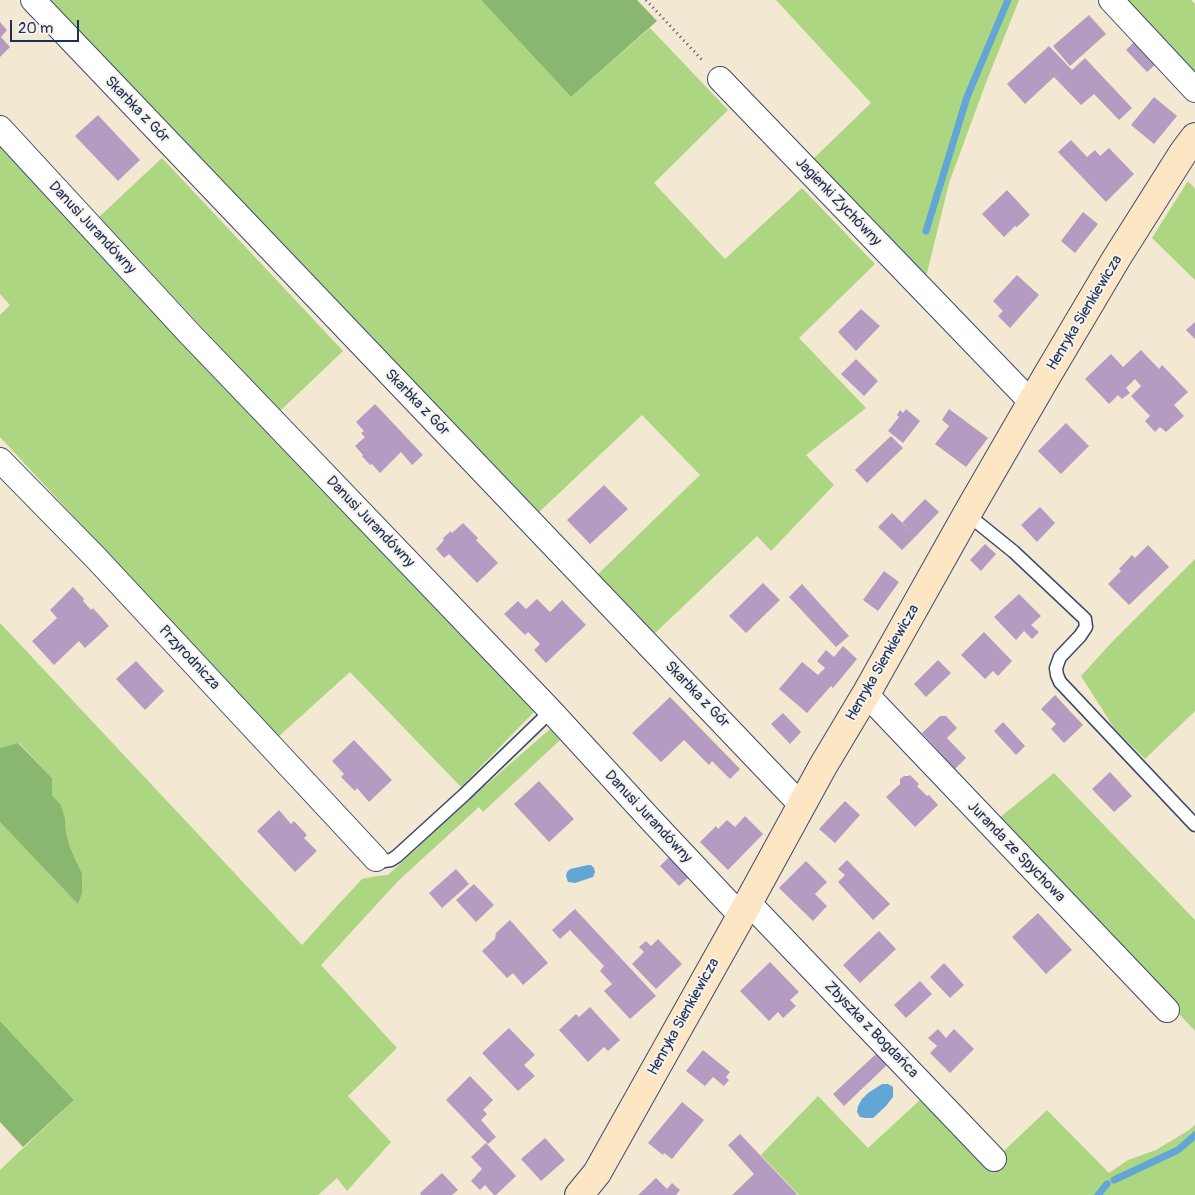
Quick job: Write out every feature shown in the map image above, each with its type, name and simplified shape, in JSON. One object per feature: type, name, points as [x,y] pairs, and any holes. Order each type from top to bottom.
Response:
[{"type":"street","name":"Skarbka z Gór","points":[[32,0],[801,805]]},
{"type":"street","points":[[1110,0],[1195,90]]},
{"type":"street","name":"Jagienki Zychówny","points":[[720,79],[1031,402]]},
{"type":"street","name":"Danusi Jurandówny","points":[[0,128],[188,332],[551,711],[651,820],[744,909]]},
{"type":"street","name":"Henryka Sienkiewicza","points":[[579,1195],[597,1173],[801,805],[1031,402],[1116,259],[1195,137]]},
{"type":"street","name":"Przyrodnicza","points":[[0,460],[96,558],[376,859]]},
{"type":"street","name":"Juranda ze Spychowa","points":[[866,694],[1167,1010]]},
{"type":"street","name":"Zbyszka z Bogdańca","points":[[744,909],[994,1158]]},
{"type":"lane","points":[[967,514],[1014,552],[1085,619],[1086,627],[1060,657],[1056,668],[1060,682],[1195,825]]},
{"type":"lane","points":[[376,859],[391,860],[397,856],[551,711]]},
{"type":"path","points":[[646,0],[720,79]]},
{"type":"green space","points":[[48,0],[481,0],[571,97],[650,28],[728,110],[654,183],[725,259],[802,188],[875,264],[799,338],[866,408],[806,455],[834,485],[771,551],[757,536],[652,636],[595,577],[700,475],[642,415],[537,514]]},
{"type":"green space","points":[[481,0],[637,0],[657,21],[571,97]]},
{"type":"green space","points":[[776,0],[1019,0],[949,183],[925,281],[813,159],[871,103]]},
{"type":"green space","points":[[1125,0],[1191,0],[1195,4],[1195,75]]},
{"type":"green space","points":[[0,143],[534,712],[461,787],[350,672],[278,737],[0,437],[0,315],[10,305],[0,294]]},
{"type":"green space","points":[[162,158],[343,351],[280,411],[99,217]]},
{"type":"green space","points":[[1188,181],[1195,189],[1195,280],[1152,238]]},
{"type":"green space","points":[[1195,559],[1195,711],[1145,759],[1114,728],[1081,676],[1112,642]]},
{"type":"green space","points":[[0,623],[302,945],[362,879],[388,875],[471,798],[550,729],[560,740],[483,812],[479,807],[398,881],[321,965],[397,1048],[348,1096],[391,1142],[347,1191],[337,1178],[318,1195],[0,1195],[0,1170],[74,1100],[0,1021],[0,822],[78,903],[77,862],[70,847],[61,805],[52,795],[52,778],[19,743],[0,748]]},
{"type":"green space","points":[[18,743],[52,778],[52,795],[61,805],[70,847],[82,874],[82,893],[78,904],[0,822],[0,748]]},
{"type":"green space","points":[[1054,773],[1195,920],[1195,1031],[998,819]]},
{"type":"green space","points":[[0,1021],[74,1100],[23,1147],[0,1122]]},
{"type":"green space","points":[[818,1096],[868,1148],[921,1099],[987,1167],[1047,1110],[1109,1173],[1128,1160],[1156,1150],[1195,1125],[1195,1195],[799,1195],[761,1155]]},
{"type":"water","points":[[588,865],[594,868],[593,877],[575,883],[568,882],[566,876],[570,869]]},
{"type":"water","points":[[882,1084],[888,1084],[893,1087],[893,1097],[873,1118],[860,1117],[857,1112],[862,1099]]},
{"type":"building","points":[[1089,15],[1106,34],[1070,66],[1053,46]]},
{"type":"building","points":[[0,22],[7,30],[1,37],[10,47],[0,57]]},
{"type":"building","points":[[1136,40],[1157,63],[1147,72],[1126,50]]},
{"type":"building","points":[[1049,46],[1072,70],[1085,58],[1132,108],[1119,120],[1094,94],[1081,105],[1054,77],[1025,104],[1007,84]]},
{"type":"building","points":[[1154,97],[1177,116],[1154,144],[1131,125]]},
{"type":"building","points":[[98,115],[140,160],[118,181],[75,136]]},
{"type":"building","points":[[1071,140],[1087,157],[1095,150],[1100,156],[1109,148],[1134,174],[1106,202],[1058,152]]},
{"type":"building","points":[[1007,190],[1030,215],[1004,237],[982,214]]},
{"type":"building","points":[[1083,212],[1098,224],[1075,253],[1061,241]]},
{"type":"building","points":[[1017,275],[1039,295],[1010,328],[998,316],[1003,311],[993,301]]},
{"type":"building","points":[[861,309],[880,326],[856,351],[838,332]]},
{"type":"building","points":[[1195,322],[1195,339],[1186,330]]},
{"type":"building","points":[[1141,350],[1159,369],[1162,365],[1188,392],[1174,405],[1184,416],[1166,432],[1160,427],[1155,432],[1145,421],[1150,416],[1131,396],[1141,386],[1135,379],[1126,388],[1130,393],[1122,399],[1118,395],[1109,404],[1085,379],[1111,354],[1123,367]]},
{"type":"building","points":[[856,359],[878,381],[864,396],[841,374]]},
{"type":"building","points":[[375,404],[423,455],[412,465],[401,452],[380,473],[372,464],[370,465],[355,446],[365,437],[361,433],[364,431],[356,422]]},
{"type":"building","points":[[906,409],[920,421],[903,443],[888,431],[899,417],[897,415],[900,410],[903,413]]},
{"type":"building","points":[[949,409],[988,438],[966,467],[935,444],[949,426],[942,420]]},
{"type":"building","points":[[1066,423],[1089,446],[1061,474],[1038,451]]},
{"type":"building","points":[[891,436],[903,448],[867,483],[855,470]]},
{"type":"building","points":[[604,485],[628,509],[590,544],[567,520]]},
{"type":"building","points":[[925,499],[939,512],[916,536],[902,523]]},
{"type":"building","points":[[1040,507],[1055,523],[1037,542],[1021,525]]},
{"type":"building","points":[[892,513],[916,536],[902,550],[878,527]]},
{"type":"building","points":[[463,523],[498,563],[477,583],[449,554],[444,558],[436,549],[444,540],[443,538]]},
{"type":"building","points":[[985,544],[996,554],[981,571],[970,560]]},
{"type":"building","points":[[1148,545],[1169,567],[1129,605],[1108,584],[1121,571],[1119,569],[1132,555],[1135,558]]},
{"type":"building","points":[[884,571],[899,582],[878,611],[863,600]]},
{"type":"building","points":[[763,583],[780,600],[746,633],[729,616]]},
{"type":"building","points":[[802,584],[849,636],[836,647],[789,597]]},
{"type":"building","points":[[73,587],[91,610],[93,608],[109,626],[85,648],[79,641],[54,665],[32,641],[57,618],[50,610]]},
{"type":"building","points":[[1019,594],[1041,616],[1031,625],[1039,632],[1032,639],[1024,631],[1016,640],[994,617]]},
{"type":"building","points":[[537,599],[550,612],[562,600],[586,625],[546,663],[534,650],[540,644],[528,632],[525,635],[504,614],[518,601],[526,609]]},
{"type":"building","points":[[984,632],[1012,661],[998,676],[993,671],[985,679],[961,655]]},
{"type":"building","points":[[843,646],[857,659],[833,688],[831,686],[807,713],[779,689],[802,662],[818,675],[825,668],[817,661],[826,650],[834,657]]},
{"type":"building","points":[[938,660],[951,673],[926,697],[914,684]]},
{"type":"building","points":[[136,661],[164,691],[145,710],[116,679]]},
{"type":"building","points":[[1055,695],[1083,725],[1064,743],[1051,729],[1056,724],[1041,709]]},
{"type":"building","points":[[670,697],[740,769],[730,779],[712,761],[709,765],[684,740],[661,762],[632,733]]},
{"type":"building","points":[[783,713],[801,732],[790,744],[771,724]]},
{"type":"building","points":[[940,716],[946,716],[957,728],[947,738],[966,758],[954,770],[922,733]]},
{"type":"building","points":[[1003,722],[1025,746],[1016,755],[994,731]]},
{"type":"building","points":[[354,740],[392,780],[369,802],[357,788],[355,791],[341,777],[344,774],[332,761]]},
{"type":"building","points":[[1110,772],[1132,796],[1114,812],[1092,789]]},
{"type":"building","points":[[910,775],[919,784],[917,786],[938,805],[915,827],[886,797],[900,784],[900,779]]},
{"type":"building","points":[[539,781],[574,819],[549,842],[514,804]]},
{"type":"building","points":[[845,801],[860,815],[835,843],[819,829]]},
{"type":"building","points":[[279,810],[291,824],[294,821],[307,835],[304,838],[317,851],[295,872],[257,831]]},
{"type":"building","points":[[745,816],[763,834],[728,870],[700,842],[716,826],[718,829],[727,820],[735,827]]},
{"type":"building","points":[[669,857],[689,877],[679,886],[660,866]]},
{"type":"building","points":[[847,860],[890,904],[873,920],[838,882],[845,875],[838,869]]},
{"type":"building","points":[[806,861],[827,882],[815,894],[827,906],[813,921],[779,888]]},
{"type":"building","points":[[456,869],[469,884],[442,908],[429,893]]},
{"type":"building","points":[[474,884],[494,905],[476,922],[456,900]]},
{"type":"building","points":[[575,909],[656,996],[630,1019],[604,991],[612,984],[600,971],[604,966],[570,930],[560,939],[552,930]]},
{"type":"building","points":[[1038,913],[1072,950],[1046,974],[1012,937]]},
{"type":"building","points":[[510,920],[548,963],[523,985],[513,973],[507,978],[482,951],[495,939],[496,933]]},
{"type":"building","points":[[879,931],[896,949],[860,983],[843,965]]},
{"type":"building","points":[[658,939],[682,964],[656,989],[632,964],[644,952],[639,947],[646,941],[651,946]]},
{"type":"building","points":[[770,962],[799,992],[790,1000],[796,1006],[783,1018],[778,1012],[769,1021],[740,991]]},
{"type":"building","points":[[944,963],[964,985],[950,998],[930,977]]},
{"type":"building","points":[[920,981],[932,994],[906,1018],[894,1005]]},
{"type":"building","points":[[590,1007],[620,1040],[608,1051],[604,1047],[588,1062],[559,1030],[576,1014],[579,1017]]},
{"type":"building","points":[[509,1028],[535,1055],[524,1065],[535,1076],[518,1091],[482,1053]]},
{"type":"building","points":[[938,1029],[946,1038],[954,1029],[974,1049],[950,1073],[930,1053],[937,1046],[928,1038]]},
{"type":"building","points":[[703,1050],[730,1072],[726,1077],[729,1080],[724,1086],[713,1077],[705,1086],[686,1071]]},
{"type":"building","points":[[877,1053],[888,1064],[844,1106],[833,1094]]},
{"type":"building","points":[[470,1076],[493,1100],[483,1110],[487,1114],[481,1120],[496,1137],[488,1144],[446,1100]]},
{"type":"building","points":[[682,1102],[704,1120],[672,1159],[664,1153],[663,1155],[648,1143]]},
{"type":"building","points":[[740,1134],[796,1195],[732,1195],[754,1174],[728,1145]]},
{"type":"building","points":[[545,1138],[565,1160],[541,1181],[521,1159]]},
{"type":"building","points":[[486,1143],[516,1176],[496,1195],[485,1185],[480,1190],[471,1181],[482,1169],[471,1157]]},
{"type":"building","points":[[442,1173],[458,1190],[452,1195],[421,1195],[420,1193]]},
{"type":"building","points":[[656,1178],[667,1189],[672,1183],[680,1190],[676,1195],[638,1195]]},
{"type":"waterway","points":[[926,231],[967,97],[1008,0]]},
{"type":"waterway","points":[[1114,1180],[1178,1150],[1195,1135]]},
{"type":"waterway","points":[[1098,1195],[1107,1184]]}]
